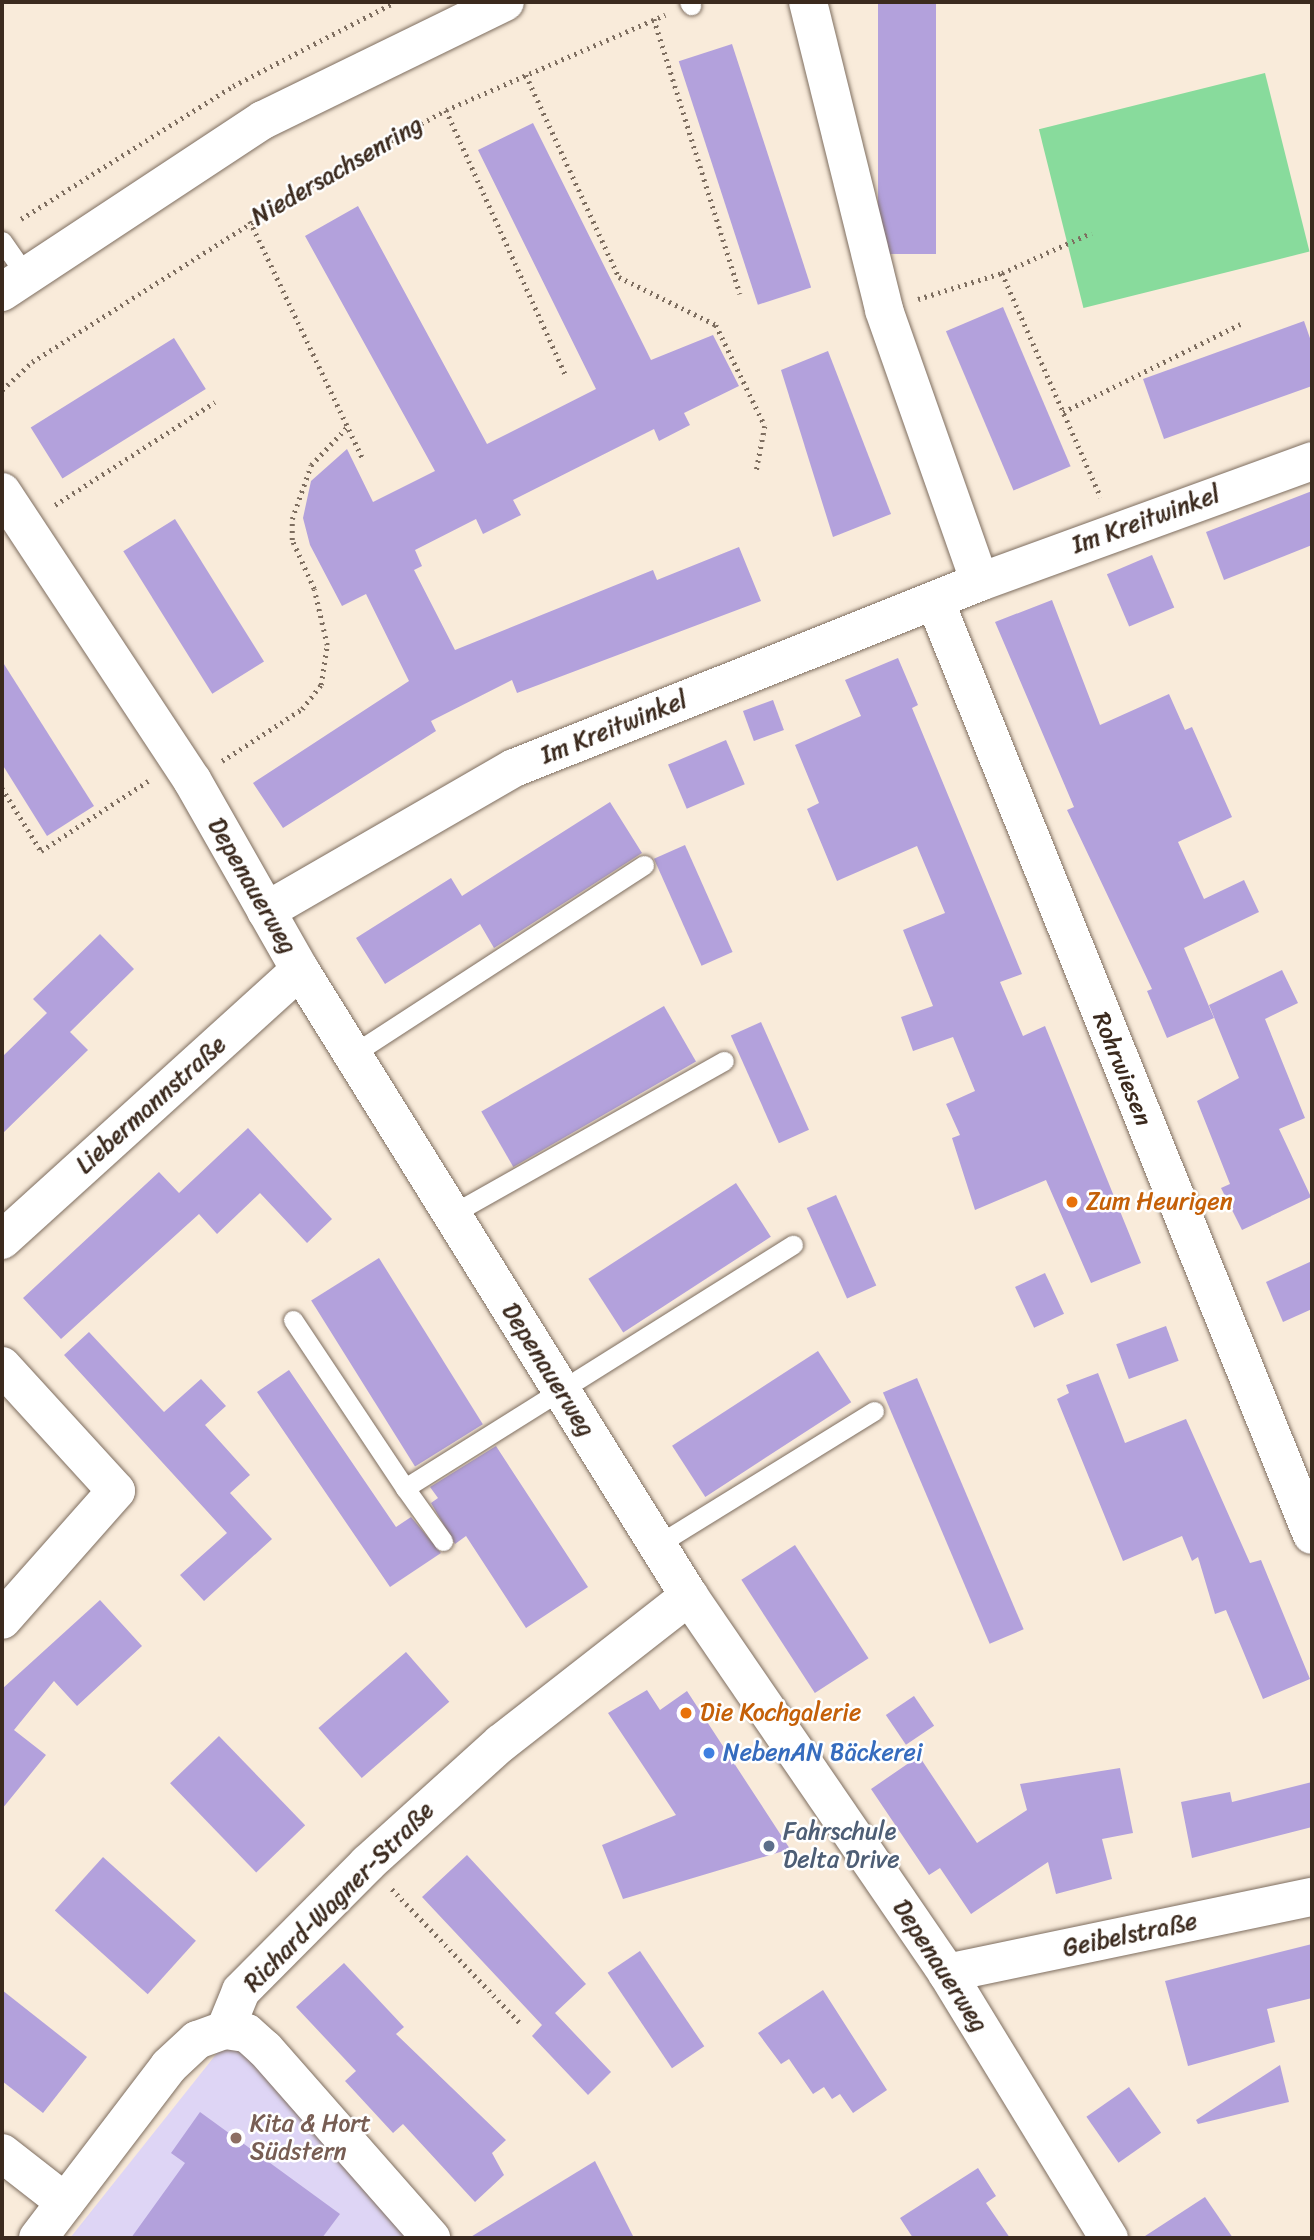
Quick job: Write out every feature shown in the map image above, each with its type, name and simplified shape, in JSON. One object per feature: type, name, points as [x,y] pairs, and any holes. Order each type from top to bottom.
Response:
[{"type":"street","points":[[808,2],[884,310],[980,582]]},
{"type":"street","points":[[13,282],[263,120],[479,6]]},
{"type":"street","name":"Im Kreitwinkel","points":[[266,911],[514,768],[980,582],[1116,530],[1312,461]]},
{"type":"street","name":"Depenauerweg","points":[[2,492],[185,771],[300,970],[689,1596],[947,1973],[1109,2238]]},
{"type":"street","name":"Rohrwiesen","points":[[935,601],[1312,1535]]},
{"type":"street","name":"Liebermannstraße","points":[[2,1240],[300,970]]},
{"type":"street","points":[[2,1366],[116,1491],[2,1620]]},
{"type":"street","name":"Richard-Wagner-Straße","points":[[225,2030],[241,1991],[368,1863],[501,1742],[689,1596]]},
{"type":"street","name":"Geibelstraße","points":[[947,1973],[1312,1897]]},
{"type":"street","points":[[38,2238],[169,2066],[197,2040],[225,2030],[247,2034],[265,2049],[431,2238]]},
{"type":"street","points":[[2,2153],[65,2202]]},
{"type":"lane","points":[[2,241],[13,282]]},
{"type":"lane","points":[[353,1054],[644,865]]},
{"type":"lane","points":[[452,1214],[724,1060]]},
{"type":"lane","points":[[405,1488],[793,1245]]},
{"type":"lane","points":[[293,1320],[443,1541]]},
{"type":"lane","points":[[657,1545],[874,1411]]},
{"type":"path","points":[[13,224],[103,162],[395,2]]},
{"type":"path","name":"Niedersachsenring","points":[[2,390],[32,362],[250,221],[446,110],[690,4]]},
{"type":"path","points":[[654,19],[740,294]]},
{"type":"path","points":[[526,75],[619,277],[716,326],[765,426],[757,473]]},
{"type":"path","points":[[446,110],[565,374]]},
{"type":"path","points":[[250,221],[363,459]]},
{"type":"path","points":[[884,310],[1002,273],[1091,233]]},
{"type":"path","points":[[1002,273],[1116,530]]},
{"type":"path","points":[[1063,412],[1240,324]]},
{"type":"path","points":[[25,525],[215,402]]},
{"type":"path","points":[[2,789],[41,851],[302,709],[321,685],[327,645],[314,589],[292,540],[292,519],[311,465],[348,426]]},
{"type":"path","points":[[368,1863],[522,2025]]},
{"type":"shaded area","name":"Kita & Hort Südstern","points":[[229,2038],[417,2238],[70,2238]]},
{"type":"green space","points":[[1265,73],[1310,252],[1083,308],[1039,129]]},
{"type":"building","points":[[878,2],[936,2],[936,254],[878,254]]},
{"type":"building","points":[[732,44],[811,287],[758,305],[679,61]]},
{"type":"building","points":[[533,123],[651,360],[713,335],[739,386],[684,413],[690,425],[659,441],[654,429],[513,500],[521,515],[483,534],[476,519],[415,550],[422,566],[414,570],[455,650],[653,570],[657,580],[739,547],[761,601],[517,693],[512,680],[431,721],[436,731],[283,828],[253,783],[409,681],[366,594],[342,606],[310,545],[303,518],[311,481],[347,449],[373,502],[435,471],[305,236],[358,206],[487,444],[596,389],[478,150]]},
{"type":"building","points":[[1003,307],[1071,466],[1014,490],[946,331]]},
{"type":"building","points":[[1304,321],[1312,344],[1312,386],[1164,439],[1143,379]]},
{"type":"building","points":[[174,338],[206,389],[62,478],[31,428]]},
{"type":"building","points":[[828,351],[891,514],[833,537],[781,370]]},
{"type":"building","points":[[1312,491],[1312,545],[1224,580],[1206,532]]},
{"type":"building","points":[[175,519],[264,661],[212,694],[123,551]]},
{"type":"building","points":[[1152,555],[1174,607],[1129,627],[1107,574]]},
{"type":"building","points":[[1052,600],[1100,725],[1169,694],[1185,730],[1192,727],[1232,817],[1178,842],[1204,899],[1244,880],[1259,912],[1184,948],[1214,1018],[1167,1038],[1147,991],[1152,989],[1067,810],[1074,807],[995,622]]},
{"type":"building","points":[[898,658],[918,705],[912,708],[1022,974],[1000,982],[1023,1036],[1045,1026],[1141,1263],[1091,1283],[1046,1180],[975,1210],[952,1138],[960,1135],[946,1104],[975,1091],[953,1037],[913,1051],[901,1017],[933,1006],[903,930],[945,913],[917,846],[837,881],[807,809],[819,803],[795,745],[861,716],[845,680]]},
{"type":"building","points":[[2,661],[94,806],[47,836],[2,764]]},
{"type":"building","points":[[773,700],[784,730],[754,741],[743,711]]},
{"type":"building","points":[[726,740],[745,784],[687,809],[668,765]]},
{"type":"building","points":[[610,802],[642,853],[494,948],[480,924],[385,984],[356,938],[451,878],[462,896]]},
{"type":"building","points":[[685,845],[733,952],[702,966],[654,859]]},
{"type":"building","points":[[100,934],[134,969],[70,1032],[88,1050],[2,1134],[2,1057],[47,1013],[33,999]]},
{"type":"building","points":[[1282,970],[1298,1003],[1265,1019],[1305,1118],[1279,1129],[1311,1197],[1242,1230],[1221,1188],[1230,1184],[1197,1101],[1239,1078],[1209,1005]]},
{"type":"building","points":[[664,1006],[696,1061],[513,1167],[481,1112]]},
{"type":"building","points":[[761,1022],[809,1130],[779,1143],[731,1035]]},
{"type":"building","points":[[248,1128],[332,1219],[307,1243],[260,1193],[217,1234],[199,1214],[61,1339],[23,1298],[159,1172],[179,1193]]},
{"type":"building","points":[[736,1183],[771,1237],[623,1333],[588,1279]]},
{"type":"building","points":[[836,1195],[876,1285],[847,1298],[807,1208]]},
{"type":"building","points":[[379,1258],[483,1424],[415,1467],[311,1300]]},
{"type":"building","points":[[1312,1261],[1312,1309],[1283,1322],[1266,1282]]},
{"type":"building","points":[[1045,1273],[1064,1314],[1034,1328],[1015,1287]]},
{"type":"building","points":[[1166,1326],[1179,1361],[1129,1379],[1116,1344]]},
{"type":"building","points":[[89,1332],[164,1412],[201,1379],[226,1406],[205,1425],[250,1475],[230,1493],[272,1539],[204,1601],[180,1575],[227,1533],[64,1355]]},
{"type":"building","points":[[818,1351],[851,1402],[705,1497],[672,1446]]},
{"type":"building","points":[[289,1370],[396,1527],[411,1517],[441,1553],[390,1587],[257,1392]]},
{"type":"building","points":[[1098,1373],[1125,1443],[1186,1419],[1250,1563],[1261,1560],[1310,1679],[1263,1699],[1226,1610],[1215,1614],[1198,1557],[1192,1561],[1182,1536],[1123,1561],[1057,1399],[1069,1393],[1066,1385]]},
{"type":"building","points":[[917,1378],[1024,1629],[990,1644],[883,1392]]},
{"type":"building","points":[[496,1446],[588,1587],[526,1628],[466,1536],[455,1544],[431,1503],[438,1498],[430,1487]]},
{"type":"building","points":[[795,1545],[869,1658],[815,1693],[741,1580]]},
{"type":"building","points":[[100,1600],[142,1646],[77,1706],[54,1681],[14,1730],[46,1755],[2,1809],[2,1689]]},
{"type":"building","points":[[406,1652],[449,1702],[362,1778],[318,1728]]},
{"type":"building","points":[[647,1690],[660,1710],[687,1691],[790,1849],[623,1899],[602,1845],[676,1815],[608,1713]]},
{"type":"building","points":[[914,1696],[934,1726],[906,1745],[886,1715]]},
{"type":"building","points":[[219,1736],[305,1825],[256,1872],[170,1783]]},
{"type":"building","points":[[919,1756],[977,1843],[1027,1810],[1020,1784],[1120,1768],[1133,1833],[1102,1839],[1112,1879],[1056,1894],[1048,1862],[971,1914],[940,1868],[929,1875],[871,1789]]},
{"type":"building","points":[[1312,1782],[1312,1827],[1192,1858],[1181,1802],[1230,1792],[1232,1802]]},
{"type":"building","points":[[467,1855],[586,1984],[555,2013],[611,2072],[588,2095],[532,2036],[542,2025],[422,1897]]},
{"type":"building","points":[[103,1857],[196,1941],[148,1994],[55,1911]]},
{"type":"building","points":[[1312,1944],[1312,1998],[1267,2009],[1275,2042],[1188,2066],[1165,1981]]},
{"type":"building","points":[[640,1951],[704,2046],[672,2068],[608,1973]]},
{"type":"building","points":[[344,1963],[404,2027],[396,2034],[506,2140],[492,2153],[504,2175],[475,2202],[403,2124],[393,2133],[345,2081],[356,2071],[296,2007]]},
{"type":"building","points":[[2,1990],[87,2057],[43,2113],[2,2081]]},
{"type":"building","points":[[823,1990],[887,2090],[853,2113],[840,2094],[832,2099],[824,2087],[813,2094],[789,2059],[781,2064],[758,2033]]},
{"type":"building","points":[[1280,2065],[1289,2102],[1198,2124],[1196,2120]]},
{"type":"building","points":[[1129,2087],[1161,2133],[1119,2163],[1086,2117]]},
{"type":"building","points":[[200,2112],[340,2214],[322,2238],[131,2238],[185,2163],[171,2153]]},
{"type":"building","points":[[595,2161],[634,2238],[469,2238]]},
{"type":"building","points":[[978,2168],[996,2196],[986,2203],[1010,2238],[913,2238],[900,2218]]},
{"type":"building","points":[[1205,2197],[1233,2238],[1142,2238]]},
{"type":"place","name":"Zum Heurigen","points":[[1072,1202]]},
{"type":"place","name":"Die Kochgalerie","points":[[686,1713]]},
{"type":"place","name":"NebenAN Bäckerei","points":[[709,1753]]},
{"type":"place","name":"Fahrschule Delta Drive","points":[[769,1846]]},
{"type":"place","name":"Kita & Hort Südstern","points":[[236,2138]]}]
